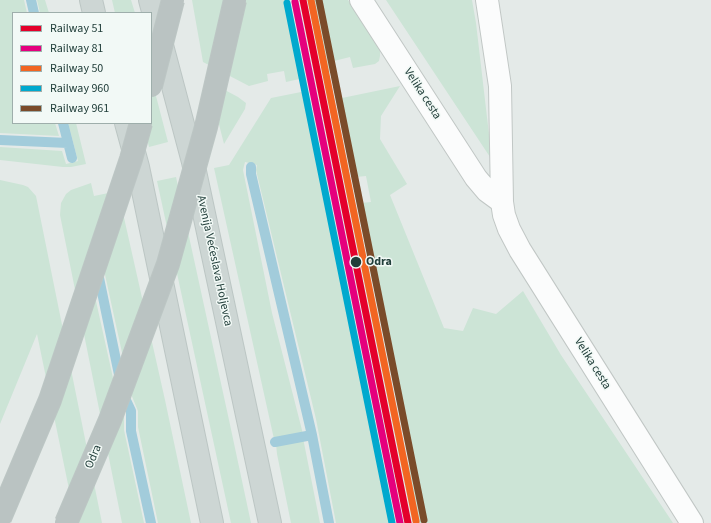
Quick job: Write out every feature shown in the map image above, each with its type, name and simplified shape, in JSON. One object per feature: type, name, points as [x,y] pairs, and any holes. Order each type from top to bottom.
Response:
[{"type":"highway","points":[[152,82],[173,0]]},
{"type":"highway","name":"Odra","points":[[66,523],[110,420],[168,264],[206,127],[235,0]]},
{"type":"highway","points":[[0,518],[50,400],[131,159],[141,124]]},
{"type":"main road","points":[[91,0],[94,12]]},
{"type":"main road","name":"Avenija Većeslava Holjevca","points":[[150,0],[193,162],[270,523]]},
{"type":"main road","points":[[126,124],[138,167],[212,523]]},
{"type":"street","name":"Velika cesta","points":[[361,0],[476,178],[487,191],[502,202]]},
{"type":"street","name":"Velika cesta","points":[[487,0],[500,86],[502,202],[504,215],[509,229],[520,250],[692,523]]},
{"type":"green space","points":[[0,0],[24,0],[27,12],[12,12],[12,124],[55,124],[59,136],[0,133]]},
{"type":"green space","points":[[37,0],[45,0],[49,12],[40,12]]},
{"type":"green space","points":[[112,0],[131,0],[135,12],[115,12]]},
{"type":"green space","points":[[192,0],[287,0],[304,78],[286,82],[284,71],[267,74],[268,81],[249,86],[203,62]]},
{"type":"green space","points":[[311,0],[348,0],[380,47],[379,61],[375,64],[353,68],[350,57],[334,61],[335,72],[327,73]]},
{"type":"green space","points":[[386,0],[472,0],[492,160]]},
{"type":"green space","points":[[152,81],[168,142],[149,147],[143,124],[152,124]]},
{"type":"green space","points":[[208,81],[246,103],[245,109],[224,144]]},
{"type":"green space","points":[[400,86],[381,116],[380,139],[407,184],[390,195],[444,328],[463,331],[473,308],[496,314],[523,291],[561,355],[673,523],[417,523],[405,465],[413,464],[361,203],[371,202],[366,176],[356,177],[342,98]]},
{"type":"green space","points":[[306,91],[393,523],[336,523],[316,419],[256,170],[257,165],[245,162],[243,170],[272,313],[303,434],[274,439],[214,168],[229,165],[271,98]]},
{"type":"green space","points":[[68,124],[76,124],[86,164],[63,167],[0,160],[0,147],[62,151],[66,164],[78,161]]},
{"type":"green space","points":[[176,177],[251,523],[231,523],[157,181]]},
{"type":"green space","points":[[0,180],[28,187],[36,196],[102,523],[76,523],[37,334],[0,424]]},
{"type":"green space","points":[[91,183],[94,196],[118,191],[191,523],[158,523],[138,427],[138,411],[131,394],[104,270],[90,274],[117,396],[124,414],[124,430],[144,523],[122,523],[60,215],[61,203],[66,194],[71,190]]},
{"type":"green space","points":[[303,438],[320,523],[291,523],[277,454],[276,444]]},
{"type":"waterway","points":[[31,0],[34,12]]},
{"type":"waterway","points":[[63,124],[72,158]]},
{"type":"waterway","points":[[0,140],[68,143]]},
{"type":"waterway","points":[[251,167],[251,174],[312,435],[329,523]]},
{"type":"waterway","points":[[98,273],[123,394],[131,411],[131,431],[151,523]]},
{"type":"waterway","points":[[275,442],[312,435]]},
{"type":"rail line","name":"51","points":[[303,0],[408,523]]},
{"type":"rail line","name":"50","points":[[311,0],[416,521]]},
{"type":"rail line","name":"961","points":[[319,0],[424,520]]},
{"type":"rail line","name":"81","points":[[295,2],[400,523]]},
{"type":"rail line","name":"960","points":[[287,3],[392,523]]},
{"type":"place","name":"Odra","points":[[356,262]]}]
